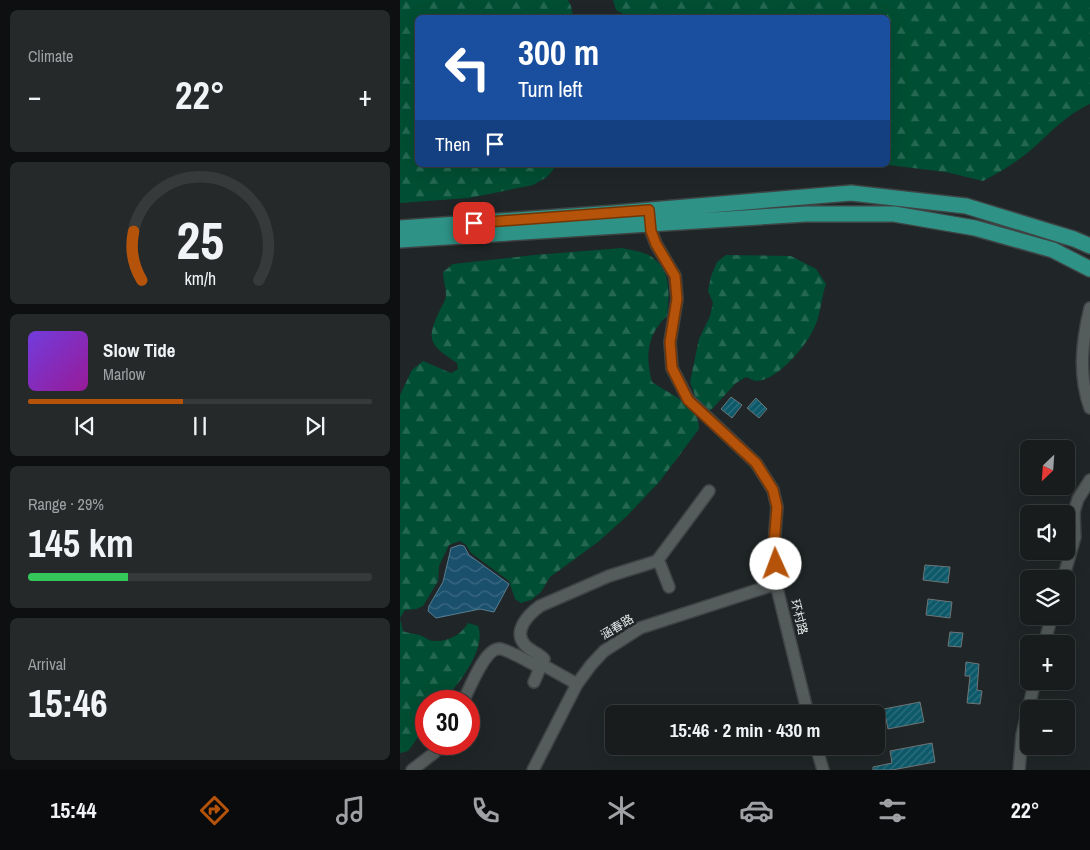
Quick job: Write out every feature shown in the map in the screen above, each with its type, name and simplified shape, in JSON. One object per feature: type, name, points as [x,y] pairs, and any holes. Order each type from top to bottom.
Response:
[{"type":"main road","points":[[400,240],[650,217],[851,193],[966,206],[1074,239],[1090,246]]},
{"type":"main road","points":[[400,228],[650,217],[894,214],[974,228],[1052,250],[1090,268]]},
{"type":"street","name":"环村路","points":[[650,217],[656,244],[675,276],[677,299],[670,342],[672,368],[688,400],[756,463],[773,490],[777,507],[774,545],[776,584],[806,705]]},
{"type":"street","points":[[1090,308],[1083,334],[1081,363],[1090,408]]},
{"type":"street","points":[[1066,570],[1075,537],[1074,512],[1078,499],[1090,480]]},
{"type":"street","points":[[534,682],[542,667],[543,657],[524,645],[520,636],[522,624],[530,613],[540,606],[658,559],[709,491]]},
{"type":"street","points":[[658,559],[669,587]]},
{"type":"street","name":"涵春路","points":[[533,770],[577,684],[604,651],[640,628],[776,584]]},
{"type":"street","points":[[469,690],[483,661],[495,649],[502,649],[577,684]]},
{"type":"street","points":[[1019,770],[1022,735],[1033,690]]},
{"type":"street","points":[[412,770],[431,755]]},
{"type":"street","points":[[819,755],[823,770]]},
{"type":"green space","points":[[400,0],[568,0],[573,15],[415,15],[415,167],[555,167],[547,177],[533,185],[469,198],[400,203]]},
{"type":"green space","points":[[613,0],[1090,0],[1090,104],[1066,118],[1020,158],[983,181],[946,172],[890,165],[890,15],[625,15],[616,10]]},
{"type":"green space","points":[[622,248],[649,255],[663,269],[666,276],[668,284],[667,316],[655,330],[649,346],[650,373],[652,382],[689,407],[698,421],[699,429],[660,481],[627,516],[598,542],[550,577],[541,592],[531,600],[521,603],[515,599],[509,581],[471,553],[466,545],[460,541],[449,545],[439,566],[438,581],[423,606],[405,610],[400,618],[400,395],[412,370],[423,361],[451,373],[458,369],[457,363],[436,346],[432,336],[435,320],[446,297],[443,272],[453,264]]},
{"type":"green space","points":[[726,255],[791,256],[816,269],[826,284],[815,326],[806,342],[791,360],[774,375],[765,379],[756,381],[746,377],[736,383],[711,410],[708,410],[696,398],[690,382],[699,339],[710,316],[713,303],[708,291],[711,276],[717,262]]},
{"type":"green space","points":[[400,619],[403,631],[432,641],[454,637],[468,623],[478,626],[480,635],[475,656],[453,690],[415,690],[415,741],[408,751],[400,753]]},
{"type":"water","points":[[460,545],[464,546],[469,555],[509,584],[494,612],[480,609],[436,618],[428,611],[429,606],[443,582],[451,548]]},
{"type":"building","points":[[731,397],[742,405],[732,418],[721,409]]},
{"type":"building","points":[[756,398],[767,409],[759,418],[747,408]]},
{"type":"building","points":[[925,565],[950,567],[948,583],[923,580]]},
{"type":"building","points":[[928,599],[952,602],[950,618],[926,615]]},
{"type":"building","points":[[950,632],[963,633],[961,647],[948,646]]},
{"type":"building","points":[[966,662],[979,664],[977,690],[982,691],[980,704],[967,703],[970,676],[965,676]]},
{"type":"building","points":[[920,702],[924,722],[888,729],[885,709]]},
{"type":"building","points":[[932,743],[935,762],[892,770],[873,770],[873,767],[892,763],[890,751]]},
{"type":"route","points":[[474,223],[649,210],[651,231],[656,244],[675,276],[677,299],[670,342],[672,368],[688,400],[756,463],[773,490],[777,507],[774,545],[776,564]]}]
